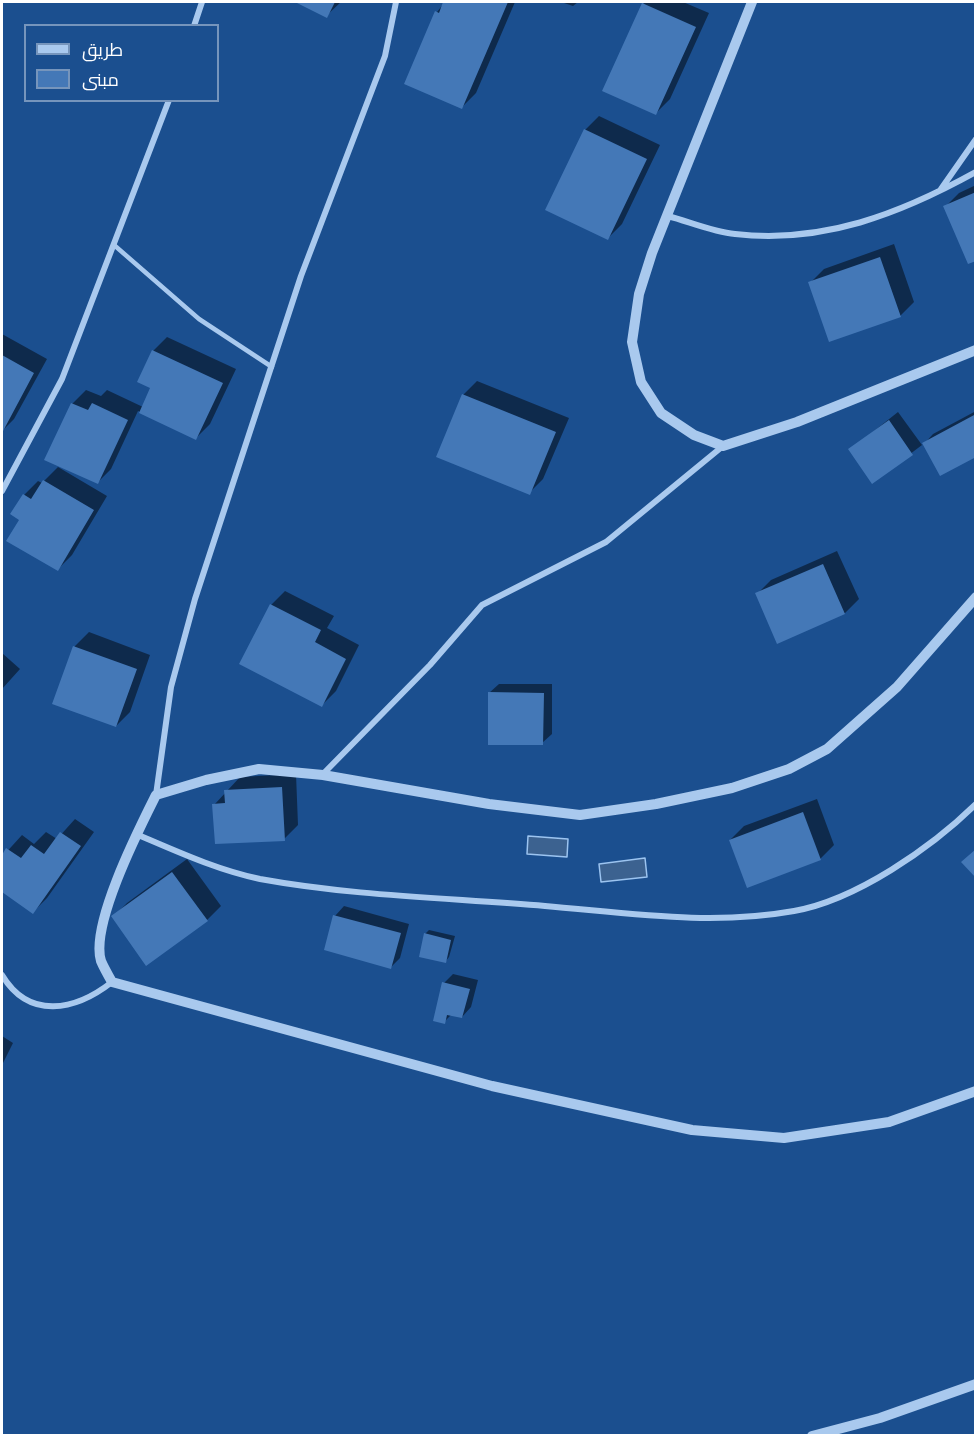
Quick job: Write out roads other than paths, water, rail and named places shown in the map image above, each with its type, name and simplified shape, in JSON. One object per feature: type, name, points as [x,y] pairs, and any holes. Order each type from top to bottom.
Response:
[{"type":"street","points":[[195,24],[202,2]]},
{"type":"street","points":[[396,2],[385,56],[301,276],[195,599],[171,687],[156,795],[136,834],[111,896],[103,930],[101,959],[112,982],[492,1086],[692,1130],[784,1138],[889,1122],[975,1091]]},
{"type":"street","points":[[723,446],[693,435],[661,413],[641,382],[632,342],[639,294],[652,253],[752,2]]},
{"type":"street","points":[[2,491],[62,379],[168,102]]},
{"type":"street","points":[[939,192],[975,139]]},
{"type":"street","points":[[668,216],[733,234],[791,237],[836,229],[887,214],[939,192],[975,172]]},
{"type":"street","points":[[323,775],[430,665],[482,605],[606,542],[723,446],[796,422],[975,350]]},
{"type":"street","points":[[156,795],[206,780],[259,769],[323,775],[489,804],[580,815],[656,804],[732,788],[789,769],[827,749],[897,687],[975,597]]},
{"type":"street","points":[[136,834],[192,858],[259,878],[359,891],[675,918],[735,918],[796,911],[864,887],[946,833],[975,804]]},
{"type":"street","points":[[2,975],[9,988],[25,1002],[39,1005],[58,1006],[93,996],[112,982]]},
{"type":"street","points":[[812,1436],[880,1418],[975,1384]]},
{"type":"lane","points":[[114,245],[199,319],[272,367]]},
{"type":"water","points":[[528,836],[568,839],[567,857],[527,854]]},
{"type":"water","points":[[645,858],[647,877],[601,882],[599,864]]}]
